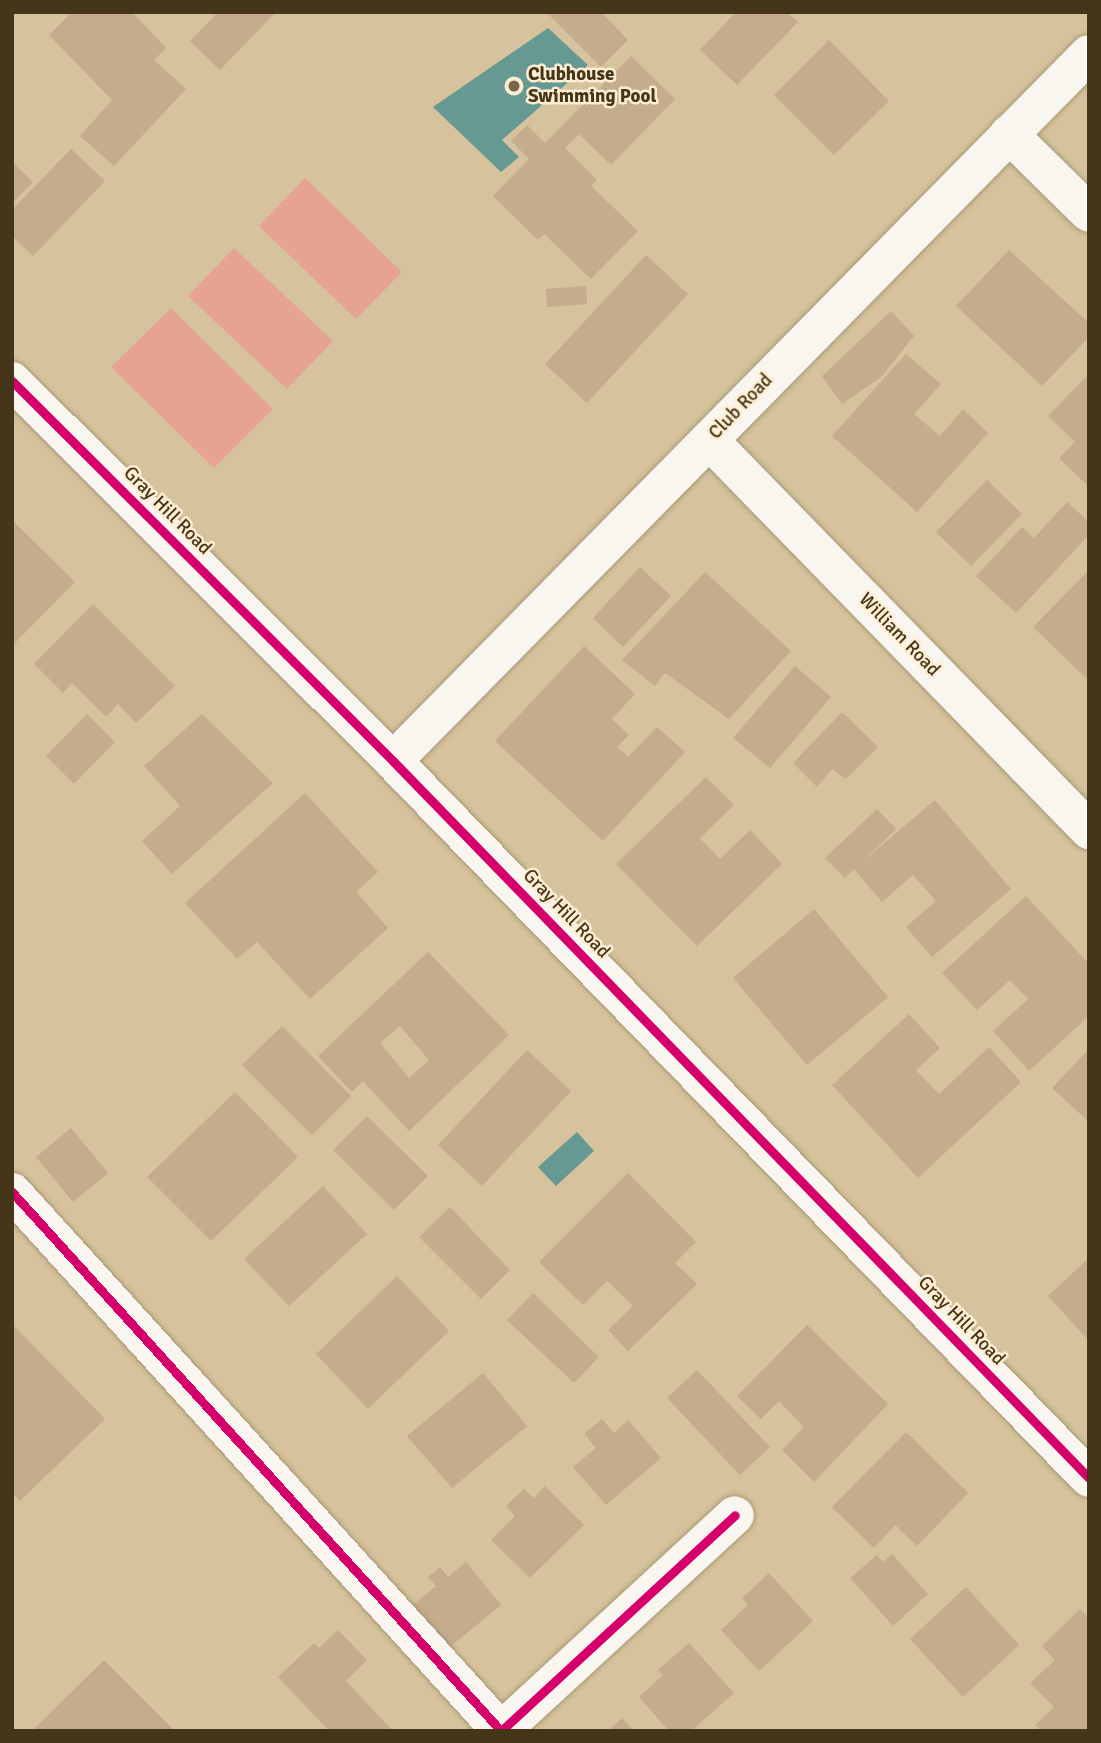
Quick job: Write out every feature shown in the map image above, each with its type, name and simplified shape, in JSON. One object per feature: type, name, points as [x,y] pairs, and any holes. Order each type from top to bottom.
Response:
[{"type":"street","name":"Club Road","points":[[393,761],[1089,54]]},
{"type":"street","points":[[1009,134],[1089,213]]},
{"type":"street","name":"Gray Hill Road","points":[[12,381],[393,761],[1089,1478]]},
{"type":"street","name":"William Road","points":[[709,440],[1089,830]]},
{"type":"street","points":[[12,1192],[501,1731],[735,1514]]},
{"type":"shaded area","points":[[305,178],[402,272],[356,319],[259,226]]},
{"type":"shaded area","points":[[234,248],[333,341],[287,389],[188,296]]},
{"type":"shaded area","points":[[171,308],[273,409],[214,468],[111,367]]},
{"type":"water","name":"Clubhouse Swimming Pool","points":[[548,28],[588,65],[502,140],[519,157],[501,172],[433,107]]},
{"type":"water","points":[[577,1132],[594,1151],[556,1186],[538,1167]]},
{"type":"building","points":[[72,12],[132,12],[166,48],[154,60],[186,89],[114,166],[80,136],[112,100],[49,35]]},
{"type":"building","points":[[218,12],[276,12],[220,70],[190,41]]},
{"type":"building","points":[[546,12],[601,12],[628,40],[601,67]]},
{"type":"building","points":[[736,12],[787,12],[798,22],[737,85],[700,50]]},
{"type":"building","points":[[829,40],[889,101],[834,155],[774,95]]},
{"type":"building","points":[[631,56],[675,99],[611,165],[579,134],[565,148],[597,180],[591,186],[638,231],[591,279],[544,234],[538,240],[493,196],[529,159],[511,141],[527,125],[545,143]]},
{"type":"building","points":[[71,149],[105,181],[33,256],[12,236],[12,210]]},
{"type":"building","points":[[12,162],[33,182],[12,203]]},
{"type":"building","points":[[1009,250],[1089,323],[1089,337],[1042,386],[956,306]]},
{"type":"building","points":[[646,255],[688,294],[587,403],[545,364]]},
{"type":"building","points":[[586,286],[587,304],[547,307],[546,289]]},
{"type":"building","points":[[891,311],[914,336],[881,377],[842,404],[822,376]]},
{"type":"building","points":[[906,354],[941,384],[914,414],[940,436],[963,409],[988,433],[917,512],[832,436]]},
{"type":"building","points":[[1089,374],[1089,487],[1059,458],[1075,442],[1048,416]]},
{"type":"building","points":[[987,480],[1022,514],[971,566],[936,532]]},
{"type":"building","points":[[1067,502],[1089,522],[1089,535],[1016,613],[976,576],[1022,527],[1034,538]]},
{"type":"building","points":[[12,520],[75,582],[12,646]]},
{"type":"building","points":[[640,567],[671,596],[623,647],[593,618]]},
{"type":"building","points":[[1089,570],[1089,681],[1033,627]]},
{"type":"building","points":[[705,572],[791,651],[729,719],[665,673],[655,686],[622,660]]},
{"type":"building","points":[[93,604],[175,686],[136,723],[118,704],[106,717],[72,683],[63,693],[34,664]]},
{"type":"building","points":[[584,646],[635,694],[612,719],[629,735],[617,747],[628,757],[657,727],[685,752],[603,841],[495,741]]},
{"type":"building","points":[[795,666],[831,697],[770,768],[733,738]]},
{"type":"building","points":[[842,712],[878,747],[846,779],[832,769],[817,787],[793,763]]},
{"type":"building","points":[[87,714],[115,742],[74,784],[46,756]]},
{"type":"building","points":[[202,714],[273,783],[172,874],[142,841],[180,806],[144,766]]},
{"type":"building","points":[[706,777],[734,805],[700,838],[720,859],[750,830],[782,864],[697,946],[616,864]]},
{"type":"building","points":[[305,793],[378,872],[356,892],[388,928],[310,999],[257,942],[237,959],[185,903]]},
{"type":"building","points":[[935,800],[1011,889],[932,957],[906,927],[936,901],[913,875],[882,902],[854,869],[845,878],[825,858],[877,809],[896,829],[862,862]]},
{"type":"building","points":[[1026,896],[1089,964],[1089,1016],[1029,1071],[993,1031],[1028,999],[1010,980],[977,1010],[942,973]]},
{"type":"building","points":[[814,909],[888,997],[807,1065],[733,978]]},
{"type":"building","points":[[428,952],[509,1035],[409,1131],[363,1081],[352,1092],[318,1056]],"holes":[[[400,1026],[429,1060],[409,1078],[380,1043]]]},
{"type":"building","points":[[909,1014],[940,1048],[916,1070],[939,1094],[989,1047],[1021,1082],[918,1178],[832,1085]]},
{"type":"building","points":[[282,1026],[351,1096],[312,1135],[242,1065]]},
{"type":"building","points":[[1089,1049],[1089,1122],[1052,1088]]},
{"type":"building","points":[[527,1050],[571,1091],[482,1186],[438,1145]]},
{"type":"building","points":[[235,1092],[298,1157],[211,1241],[147,1177]]},
{"type":"building","points":[[367,1116],[428,1176],[394,1210],[333,1150]]},
{"type":"building","points":[[71,1128],[108,1173],[73,1202],[36,1157]]},
{"type":"building","points":[[628,1173],[696,1242],[675,1263],[697,1284],[628,1351],[608,1330],[633,1306],[607,1281],[583,1305],[539,1262]]},
{"type":"building","points":[[323,1186],[367,1234],[289,1306],[244,1259]]},
{"type":"building","points":[[450,1207],[510,1270],[481,1299],[419,1237]]},
{"type":"building","points":[[1089,1258],[1089,1341],[1048,1296]]},
{"type":"building","points":[[397,1276],[449,1331],[368,1409],[316,1354]]},
{"type":"building","points":[[533,1293],[599,1357],[574,1383],[507,1320]]},
{"type":"building","points":[[12,1324],[105,1419],[20,1501],[12,1493]]},
{"type":"building","points":[[807,1325],[888,1404],[814,1482],[782,1450],[804,1427],[779,1401],[761,1419],[737,1396]]},
{"type":"building","points":[[697,1370],[770,1447],[740,1475],[667,1398]]},
{"type":"building","points":[[483,1373],[527,1426],[452,1488],[407,1436]]},
{"type":"building","points":[[602,1419],[614,1433],[628,1420],[661,1458],[606,1505],[573,1467],[596,1448],[584,1434]]},
{"type":"building","points":[[906,1432],[968,1493],[917,1546],[895,1525],[874,1548],[832,1507]]},
{"type":"building","points":[[545,1486],[584,1525],[530,1578],[491,1540],[515,1516],[506,1506],[524,1489],[534,1498]]},
{"type":"building","points":[[892,1554],[928,1594],[893,1626],[850,1578],[877,1555],[883,1562]]},
{"type":"building","points":[[466,1562],[501,1605],[445,1651],[410,1607],[436,1586],[428,1577],[440,1567],[448,1577]]},
{"type":"building","points":[[769,1573],[813,1621],[759,1671],[721,1630],[748,1605],[742,1598]]},
{"type":"building","points":[[966,1587],[1019,1645],[963,1697],[910,1639]]},
{"type":"building","points":[[1080,1609],[1089,1618],[1089,1731],[1041,1731],[1035,1725],[1054,1707],[1030,1683],[1055,1660],[1042,1646]]},
{"type":"building","points":[[338,1630],[367,1660],[346,1681],[393,1731],[329,1731],[278,1677],[314,1643],[319,1648]]},
{"type":"building","points":[[689,1643],[734,1693],[691,1731],[669,1731],[639,1697],[663,1675],[658,1670]]},
{"type":"building","points":[[104,1660],[175,1731],[32,1731]]},
{"type":"building","points":[[622,1718],[634,1731],[608,1731]]},
{"type":"cycle path","points":[[12,381],[393,761],[1089,1478]]},
{"type":"cycle path","points":[[12,1192],[501,1731],[735,1515]]},
{"type":"place","name":"Clubhouse Swimming Pool","points":[[514,86]]}]
